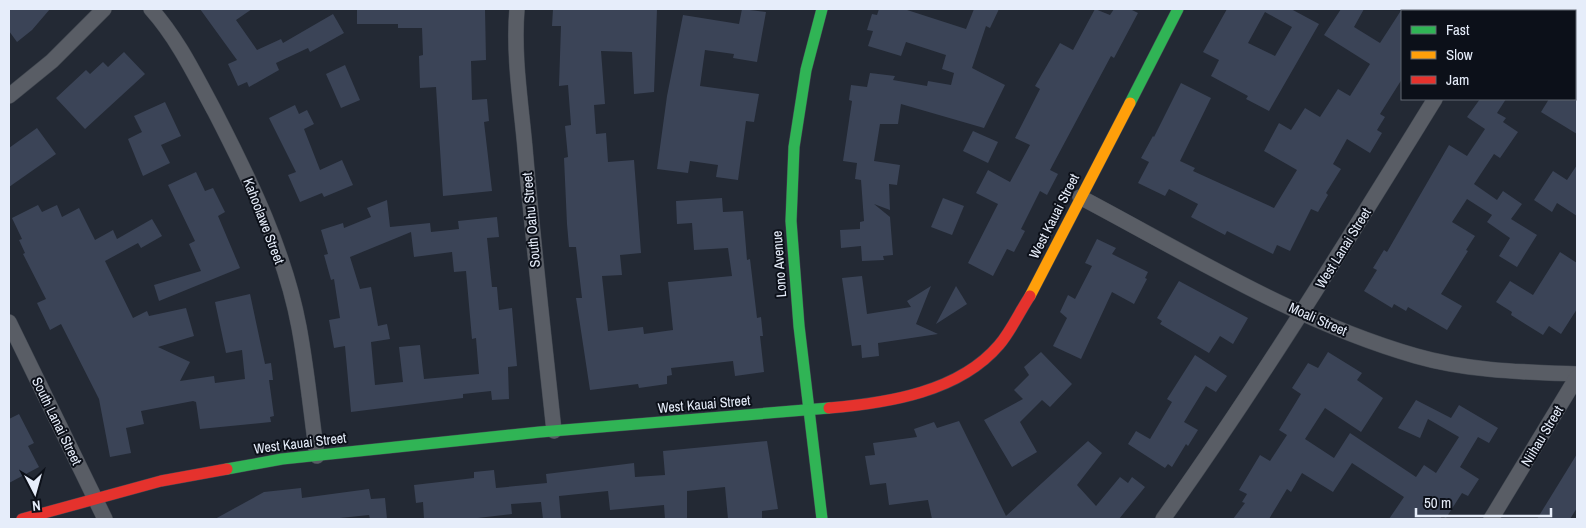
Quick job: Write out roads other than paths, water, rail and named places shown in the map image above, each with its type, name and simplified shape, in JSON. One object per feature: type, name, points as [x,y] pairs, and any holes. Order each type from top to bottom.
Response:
[{"type":"street","points":[[9,96],[52,61],[104,9]]},
{"type":"street","name":"Kahoolawe Street","points":[[151,9],[185,56],[201,86],[243,167],[277,248],[299,326],[316,456]]},
{"type":"street","name":"South Oahu Street","points":[[517,9],[516,27],[538,292],[554,431]]},
{"type":"street","name":"Lono Avenue","points":[[822,9],[806,70],[796,138],[791,221],[794,275],[822,519]]},
{"type":"street","name":"West Kauai Street","points":[[22,519],[94,498],[201,473],[316,456],[554,431],[889,400],[941,386],[967,372],[998,345],[1031,294],[1178,9]]},
{"type":"street","name":"West Lanai Street","points":[[1163,519],[1221,438],[1302,314],[1434,100]]},
{"type":"street","name":"Moali Street","points":[[1080,197],[1302,314],[1358,337],[1417,356],[1490,370],[1577,375]]},
{"type":"street","name":"South Lanai Street","points":[[9,322],[105,519]]},
{"type":"street","name":"Niihau Street","points":[[1491,519],[1577,375]]}]
